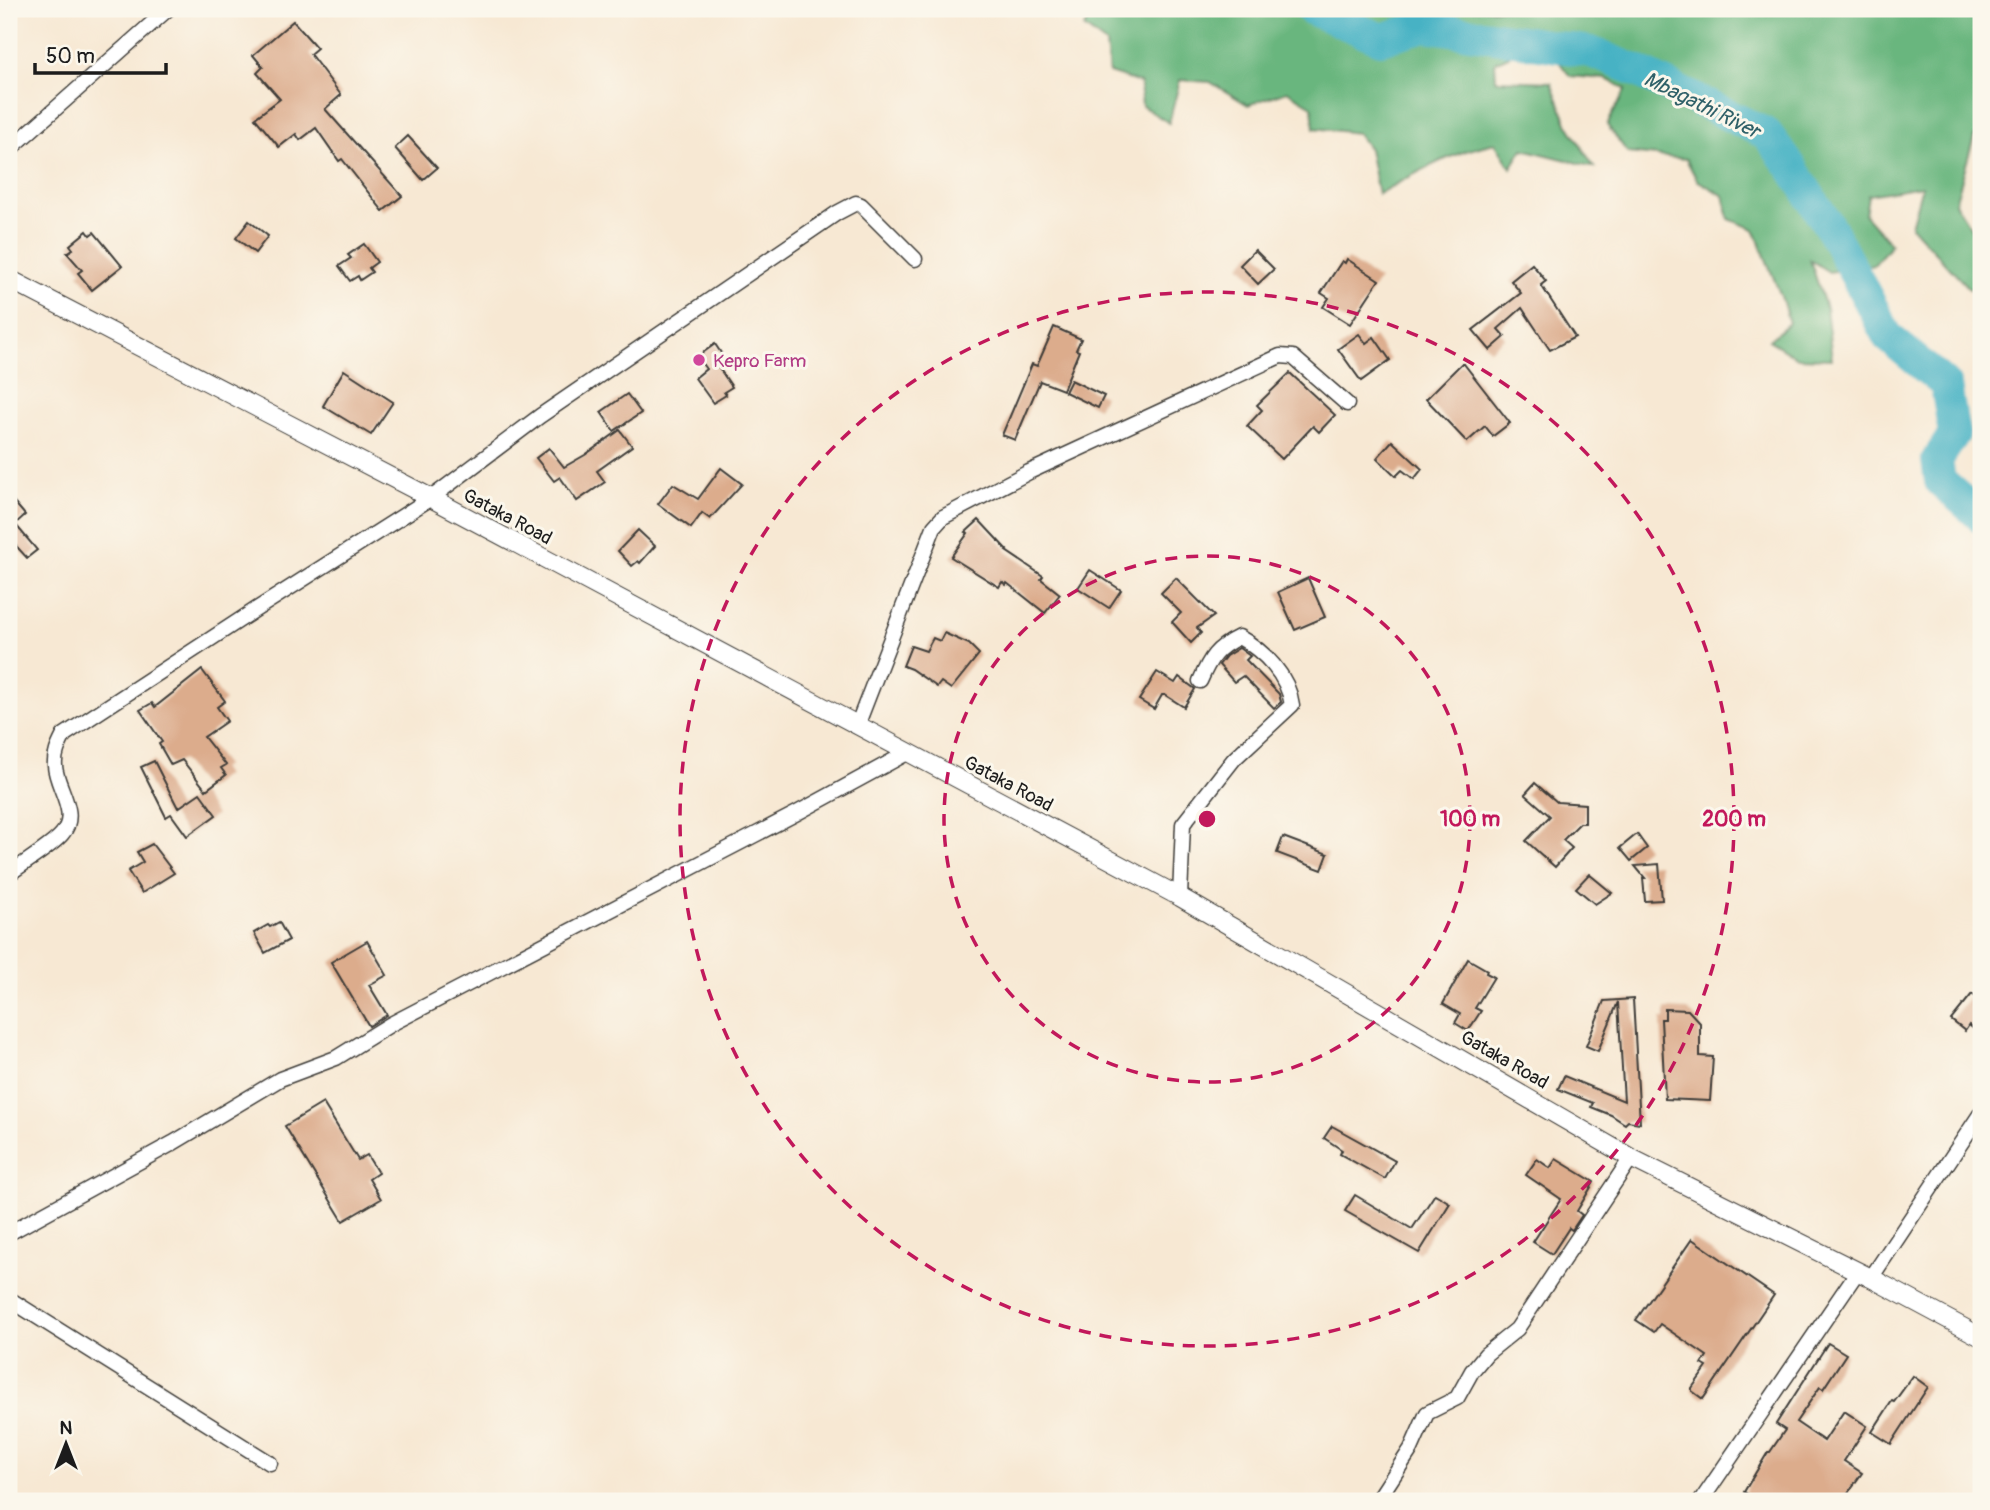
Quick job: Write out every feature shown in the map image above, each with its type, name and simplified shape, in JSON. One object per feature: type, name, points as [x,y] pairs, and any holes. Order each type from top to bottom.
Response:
[{"type":"street","points":[[9,150],[168,9]]},
{"type":"street","points":[[9,874],[64,833],[68,807],[55,768],[56,750],[64,735],[431,498],[540,415],[837,213],[856,203],[861,205],[915,259]]},
{"type":"street","name":"Gataka Road","points":[[9,279],[431,498],[1180,897],[1631,1158],[1865,1275],[1981,1337]]},
{"type":"street","points":[[857,726],[934,527],[943,517],[1029,472],[1280,356],[1293,357],[1347,404]]},
{"type":"street","points":[[1180,897],[1183,824],[1234,759],[1292,705],[1290,690],[1285,680],[1256,646],[1239,637],[1224,645],[1210,659],[1200,681]]},
{"type":"street","points":[[9,1233],[173,1143],[281,1079],[336,1058],[391,1024],[907,753]]},
{"type":"street","points":[[1701,1501],[1981,1113]]},
{"type":"street","points":[[1377,1501],[1411,1449],[1427,1413],[1457,1398],[1472,1371],[1486,1354],[1517,1329],[1631,1158]]},
{"type":"street","points":[[9,1299],[270,1463]]},
{"type":"green space","points":[[1097,9],[1665,9],[1670,12],[1673,9],[1981,9],[1981,133],[1974,137],[1955,203],[1981,244],[1981,288],[1969,289],[1911,226],[1922,186],[1868,195],[1865,215],[1891,244],[1874,265],[1829,272],[1810,260],[1826,308],[1832,359],[1798,358],[1769,340],[1789,323],[1754,229],[1729,219],[1724,196],[1697,180],[1686,159],[1628,153],[1607,125],[1626,89],[1606,79],[1570,76],[1535,30],[1513,54],[1495,62],[1496,80],[1551,82],[1568,125],[1594,167],[1523,149],[1511,168],[1495,143],[1449,158],[1378,194],[1369,149],[1357,133],[1314,128],[1312,106],[1287,91],[1248,105],[1210,82],[1180,80],[1169,123],[1142,106],[1140,83],[1109,73],[1106,44],[1084,27]]},
{"type":"building","points":[[293,21],[317,48],[310,54],[341,95],[325,109],[402,196],[383,211],[342,159],[339,161],[316,128],[300,140],[296,134],[279,147],[255,118],[280,99],[257,73],[263,67],[253,55]]},
{"type":"building","points":[[408,136],[437,168],[423,180],[395,148]]},
{"type":"building","points":[[249,221],[268,236],[255,253],[236,238]]},
{"type":"building","points":[[87,231],[90,235],[94,232],[122,266],[92,290],[78,273],[82,270],[67,253],[73,249],[70,245]]},
{"type":"building","points":[[364,244],[377,262],[369,268],[372,272],[360,280],[358,276],[350,281],[339,266],[351,258],[348,255]]},
{"type":"building","points":[[1255,250],[1274,269],[1258,284],[1240,265]]},
{"type":"building","points":[[1347,259],[1379,280],[1350,324],[1323,307],[1329,298],[1321,293],[1342,261],[1345,263]]},
{"type":"building","points":[[1532,264],[1546,281],[1541,285],[1575,337],[1550,350],[1522,308],[1498,329],[1505,337],[1490,350],[1473,330],[1521,293],[1511,281]]},
{"type":"building","points":[[1054,327],[1081,339],[1076,350],[1079,351],[1063,390],[1040,381],[1015,440],[1002,435],[1032,364],[1037,366]]},
{"type":"building","points":[[1359,334],[1366,343],[1374,337],[1390,360],[1361,381],[1338,349]]},
{"type":"building","points":[[715,344],[727,362],[719,368],[732,387],[724,392],[726,395],[713,403],[695,378],[706,369],[697,357]]},
{"type":"building","points":[[1464,364],[1510,423],[1493,436],[1485,426],[1467,442],[1426,399]]},
{"type":"building","points":[[344,370],[393,402],[371,435],[323,406]]},
{"type":"building","points":[[1290,373],[1335,415],[1319,432],[1313,426],[1282,459],[1247,426],[1262,410],[1257,405]]},
{"type":"building","points":[[1071,380],[1104,396],[1098,408],[1065,392]]},
{"type":"building","points":[[627,394],[641,413],[614,431],[601,412]]},
{"type":"building","points":[[620,430],[632,446],[597,471],[605,482],[577,501],[560,477],[554,481],[536,458],[549,448],[564,467]]},
{"type":"building","points":[[1392,441],[1422,469],[1414,479],[1402,470],[1396,476],[1377,458]]},
{"type":"building","points":[[721,468],[742,484],[710,519],[702,513],[691,528],[658,504],[673,484],[698,499]]},
{"type":"building","points":[[9,496],[25,515],[15,524],[37,550],[27,558],[9,538]]},
{"type":"building","points":[[979,520],[1006,551],[1043,576],[1041,579],[1060,594],[1045,613],[1007,583],[1006,585],[1002,582],[999,587],[951,557],[968,533],[966,532]]},
{"type":"building","points":[[638,530],[655,546],[640,563],[638,561],[632,566],[618,551]]},
{"type":"building","points":[[1090,570],[1121,590],[1109,608],[1078,588]]},
{"type":"building","points":[[1176,578],[1214,616],[1197,628],[1201,633],[1191,643],[1172,622],[1181,613],[1161,593]]},
{"type":"building","points":[[1308,578],[1325,617],[1295,630],[1278,592]]},
{"type":"building","points":[[944,633],[969,644],[979,654],[951,689],[941,682],[937,687],[903,666],[911,646],[926,651],[933,638],[940,641]]},
{"type":"building","points":[[1239,648],[1250,656],[1246,660],[1279,694],[1281,702],[1274,708],[1243,676],[1234,682],[1219,665],[1226,656]]},
{"type":"building","points":[[202,670],[225,701],[217,707],[227,721],[204,737],[226,765],[221,768],[226,775],[206,790],[182,760],[171,765],[159,744],[162,742],[140,710],[152,703],[155,707]]},
{"type":"building","points":[[1157,672],[1175,683],[1179,677],[1195,689],[1184,707],[1165,695],[1162,695],[1154,709],[1139,700]]},
{"type":"building","points":[[154,761],[178,808],[200,793],[216,815],[187,836],[171,814],[166,817],[141,767]]},
{"type":"building","points":[[1535,783],[1557,802],[1585,804],[1585,823],[1580,823],[1563,840],[1572,848],[1555,867],[1526,841],[1550,816],[1525,794]]},
{"type":"building","points":[[1637,834],[1647,848],[1631,861],[1620,848]]},
{"type":"building","points":[[1283,837],[1328,854],[1322,870],[1277,853]]},
{"type":"building","points":[[152,844],[174,873],[142,893],[128,871],[143,862],[137,852]]},
{"type":"building","points":[[1659,864],[1662,900],[1645,901],[1645,878],[1635,866]]},
{"type":"building","points":[[1589,874],[1612,893],[1595,904],[1576,888]]},
{"type":"building","points":[[279,922],[289,940],[265,953],[254,933]]},
{"type":"building","points":[[367,941],[387,975],[369,985],[387,1015],[369,1026],[331,962]]},
{"type":"building","points":[[1468,959],[1494,977],[1475,1008],[1481,1011],[1468,1031],[1455,1023],[1460,1014],[1443,1004]]},
{"type":"building","points":[[1972,994],[1981,1001],[1981,1035],[1969,1025],[1965,1031],[1951,1020]]},
{"type":"building","points":[[1633,999],[1640,1123],[1628,1121],[1625,1124],[1591,1107],[1593,1103],[1558,1089],[1564,1076],[1624,1101],[1618,1002],[1598,1051],[1586,1046],[1604,1001]]},
{"type":"building","points":[[1665,1009],[1688,1010],[1700,1023],[1700,1056],[1713,1057],[1710,1101],[1665,1099],[1661,1019],[1665,1019]]},
{"type":"building","points":[[323,1103],[358,1160],[367,1155],[378,1173],[369,1179],[381,1199],[343,1221],[285,1126]]},
{"type":"building","points":[[1332,1126],[1395,1161],[1385,1179],[1340,1154],[1342,1150],[1324,1138]]},
{"type":"building","points":[[1537,1159],[1550,1168],[1556,1159],[1594,1182],[1577,1211],[1582,1215],[1572,1230],[1569,1228],[1552,1254],[1533,1242],[1561,1199],[1526,1175]]},
{"type":"building","points":[[1435,1194],[1450,1203],[1419,1253],[1345,1211],[1355,1195],[1412,1229]]},
{"type":"building","points":[[1692,1239],[1774,1295],[1703,1399],[1692,1391],[1692,1388],[1707,1367],[1702,1364],[1707,1356],[1660,1324],[1654,1332],[1636,1320]]},
{"type":"building","points":[[1828,1343],[1846,1354],[1823,1389],[1820,1387],[1796,1422],[1824,1441],[1844,1411],[1867,1426],[1844,1461],[1862,1473],[1842,1501],[1759,1501],[1744,1492],[1785,1430],[1776,1424]]},
{"type":"building","points":[[1913,1376],[1928,1387],[1891,1444],[1872,1432],[1892,1401],[1894,1402]]},
{"type":"waterway","name":"Mbagathi River","points":[[1311,9],[1381,39],[1425,26],[1591,52],[1633,69],[1767,134],[1832,231],[1888,337],[1946,385],[1954,434],[1937,460],[1940,481],[1981,517]]},
{"type":"place","name":"Kepro Farm","points":[[699,360]]}]
